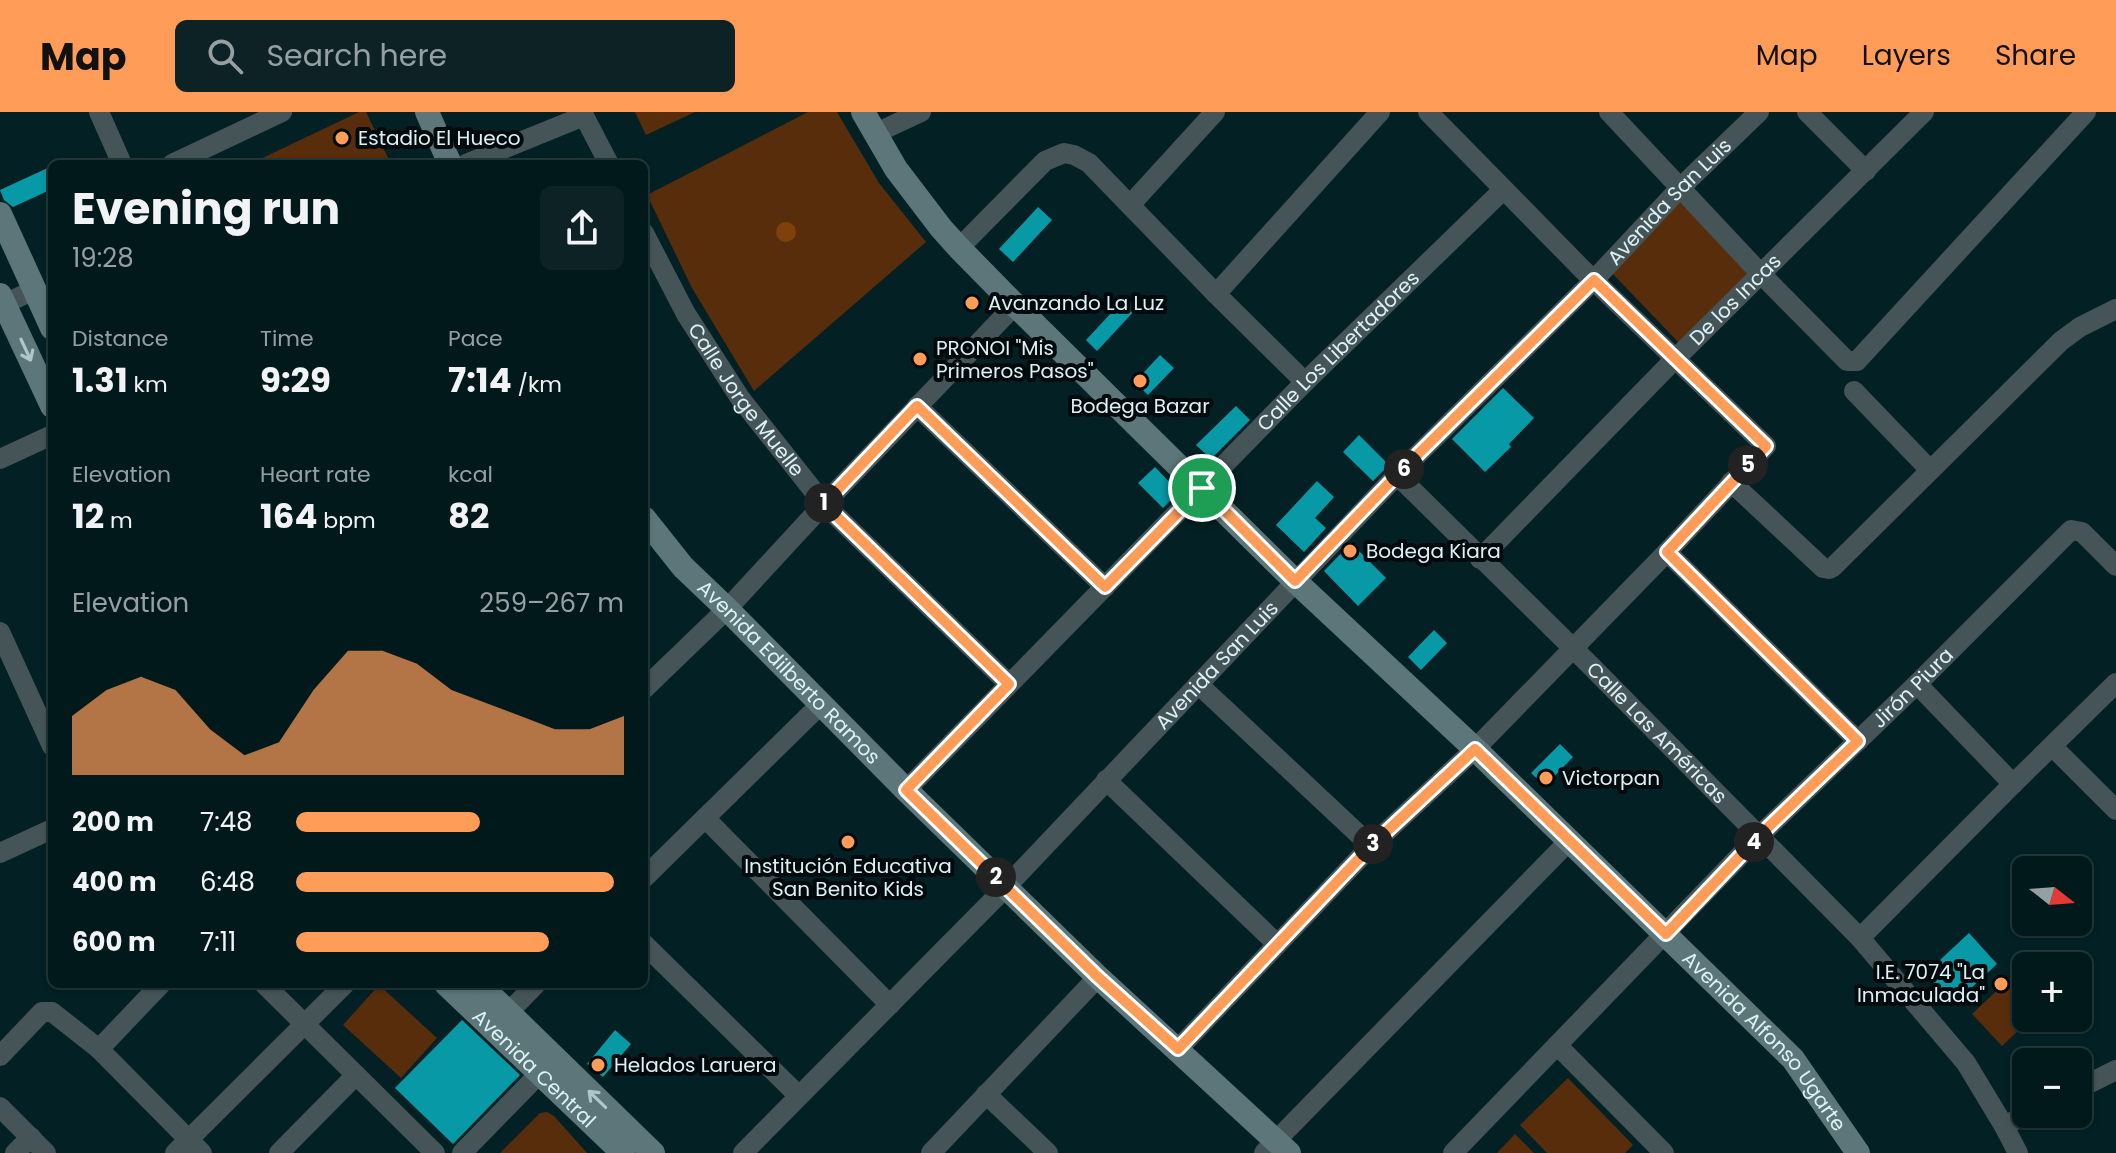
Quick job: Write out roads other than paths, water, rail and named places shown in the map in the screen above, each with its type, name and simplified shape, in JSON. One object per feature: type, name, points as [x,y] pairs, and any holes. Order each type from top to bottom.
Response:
[{"type":"street","points":[[99,112],[120,160]]},
{"type":"street","points":[[180,160],[282,112]]},
{"type":"street","points":[[427,112],[448,160]]},
{"type":"street","name":"Avenida Alfonso Ugarte","points":[[863,112],[896,169],[959,248],[1295,581],[1475,749],[1793,1059],[1858,1153]]},
{"type":"street","points":[[874,134],[921,112]]},
{"type":"street","points":[[1131,204],[1215,112]]},
{"type":"street","points":[[1216,294],[1380,112]]},
{"type":"street","points":[[1178,1049],[1371,846],[1475,749],[1573,649],[1766,446],[1594,280],[1428,112]]},
{"type":"street","points":[[1609,112],[1847,361],[1857,361],[2086,112]]},
{"type":"street","name":"Avenida San Luis","points":[[743,1153],[1006,887],[1397,475],[1759,112]]},
{"type":"street","points":[[1807,112],[1866,171]]},
{"type":"street","name":"De los Incas","points":[[1480,559],[1924,112]]},
{"type":"street","points":[[475,160],[583,114],[607,160]]},
{"type":"street","points":[[959,248],[1045,161],[1064,153],[1074,155],[1089,163],[1131,204],[1305,382]]},
{"type":"street","name":"Calle Los Libertadores","points":[[906,790],[1305,382],[1503,190]]},
{"type":"street","points":[[0,214],[48,320]]},
{"type":"street","name":"Calle Jorge Muelle","points":[[648,241],[686,314],[740,398],[824,504],[1009,684]]},
{"type":"street","points":[[34,290],[1,301],[48,398]]},
{"type":"street","points":[[648,685],[727,609],[1015,305]]},
{"type":"street","points":[[1731,482],[1823,568],[1829,569],[2061,341],[2080,327],[2116,309]]},
{"type":"street","points":[[1854,391],[1930,470]]},
{"type":"street","points":[[917,406],[1105,587]]},
{"type":"street","points":[[0,459],[48,437]]},
{"type":"street","name":"Calle Las Américas","points":[[1397,475],[1860,938],[1966,1063],[2018,1153]]},
{"type":"street","name":"Avenida Edilberto Ramos","points":[[648,523],[683,567],[906,790],[1098,977],[1178,1049],[1276,1149]]},
{"type":"street","name":"Jirón Piura","points":[[1453,1153],[1759,836],[2071,530],[2082,532],[2116,566]]},
{"type":"street","points":[[1667,552],[1858,741]]},
{"type":"street","points":[[0,632],[48,737]]},
{"type":"street","points":[[1860,938],[2116,683]]},
{"type":"street","points":[[1198,684],[1371,846]]},
{"type":"street","points":[[1917,684],[2013,784]]},
{"type":"street","points":[[648,874],[821,704]]},
{"type":"street","points":[[2053,747],[2116,810]]},
{"type":"street","points":[[1106,780],[1277,944]]},
{"type":"street","points":[[705,818],[890,1005]]},
{"type":"street","points":[[0,853],[48,831]]},
{"type":"street","points":[[1276,1149],[1569,841]]},
{"type":"street","points":[[648,948],[799,1096]]},
{"type":"street","points":[[931,1153],[1098,977]]},
{"type":"street","points":[[99,1049],[157,988]]},
{"type":"street","points":[[268,988],[435,1153]]},
{"type":"street","points":[[0,1056],[42,1012],[52,1012],[99,1049],[189,1148],[341,988]]},
{"type":"street","name":"Avenida Central","points":[[450,988],[623,1153]]},
{"type":"street","name":"Avenida Central","points":[[483,988],[653,1153]]},
{"type":"street","points":[[508,1013],[532,988]]},
{"type":"street","points":[[1557,1045],[1664,1153]]},
{"type":"street","points":[[2092,1082],[2116,1070]]},
{"type":"street","points":[[462,1153],[539,1074]]},
{"type":"street","points":[[279,1153],[356,1075]]},
{"type":"street","points":[[986,1094],[1048,1153]]},
{"type":"street","points":[[0,1107],[46,1153]]},
{"type":"street","points":[[2004,1126],[2012,1122]]},
{"type":"street","points":[[15,1153],[31,1137]]},
{"type":"place","name":"Estadio El Hueco","points":[[342,138]]},
{"type":"place","name":"Avanzando La Luz","points":[[972,303]]},
{"type":"place","name":"PRONOI \"Mis Primeros Pasos\"","points":[[920,359]]},
{"type":"place","name":"Bodega Bazar","points":[[1140,381]]},
{"type":"place","name":"Bodega Kiara","points":[[1350,551]]},
{"type":"place","name":"Victorpan","points":[[1546,778]]},
{"type":"place","name":"Institución Educativa San Benito Kids","points":[[848,842]]},
{"type":"place","name":"I.E. 7074 \"La Inmaculada\"","points":[[2001,984]]},
{"type":"place","name":"Helados Laruera","points":[[598,1065]]}]
